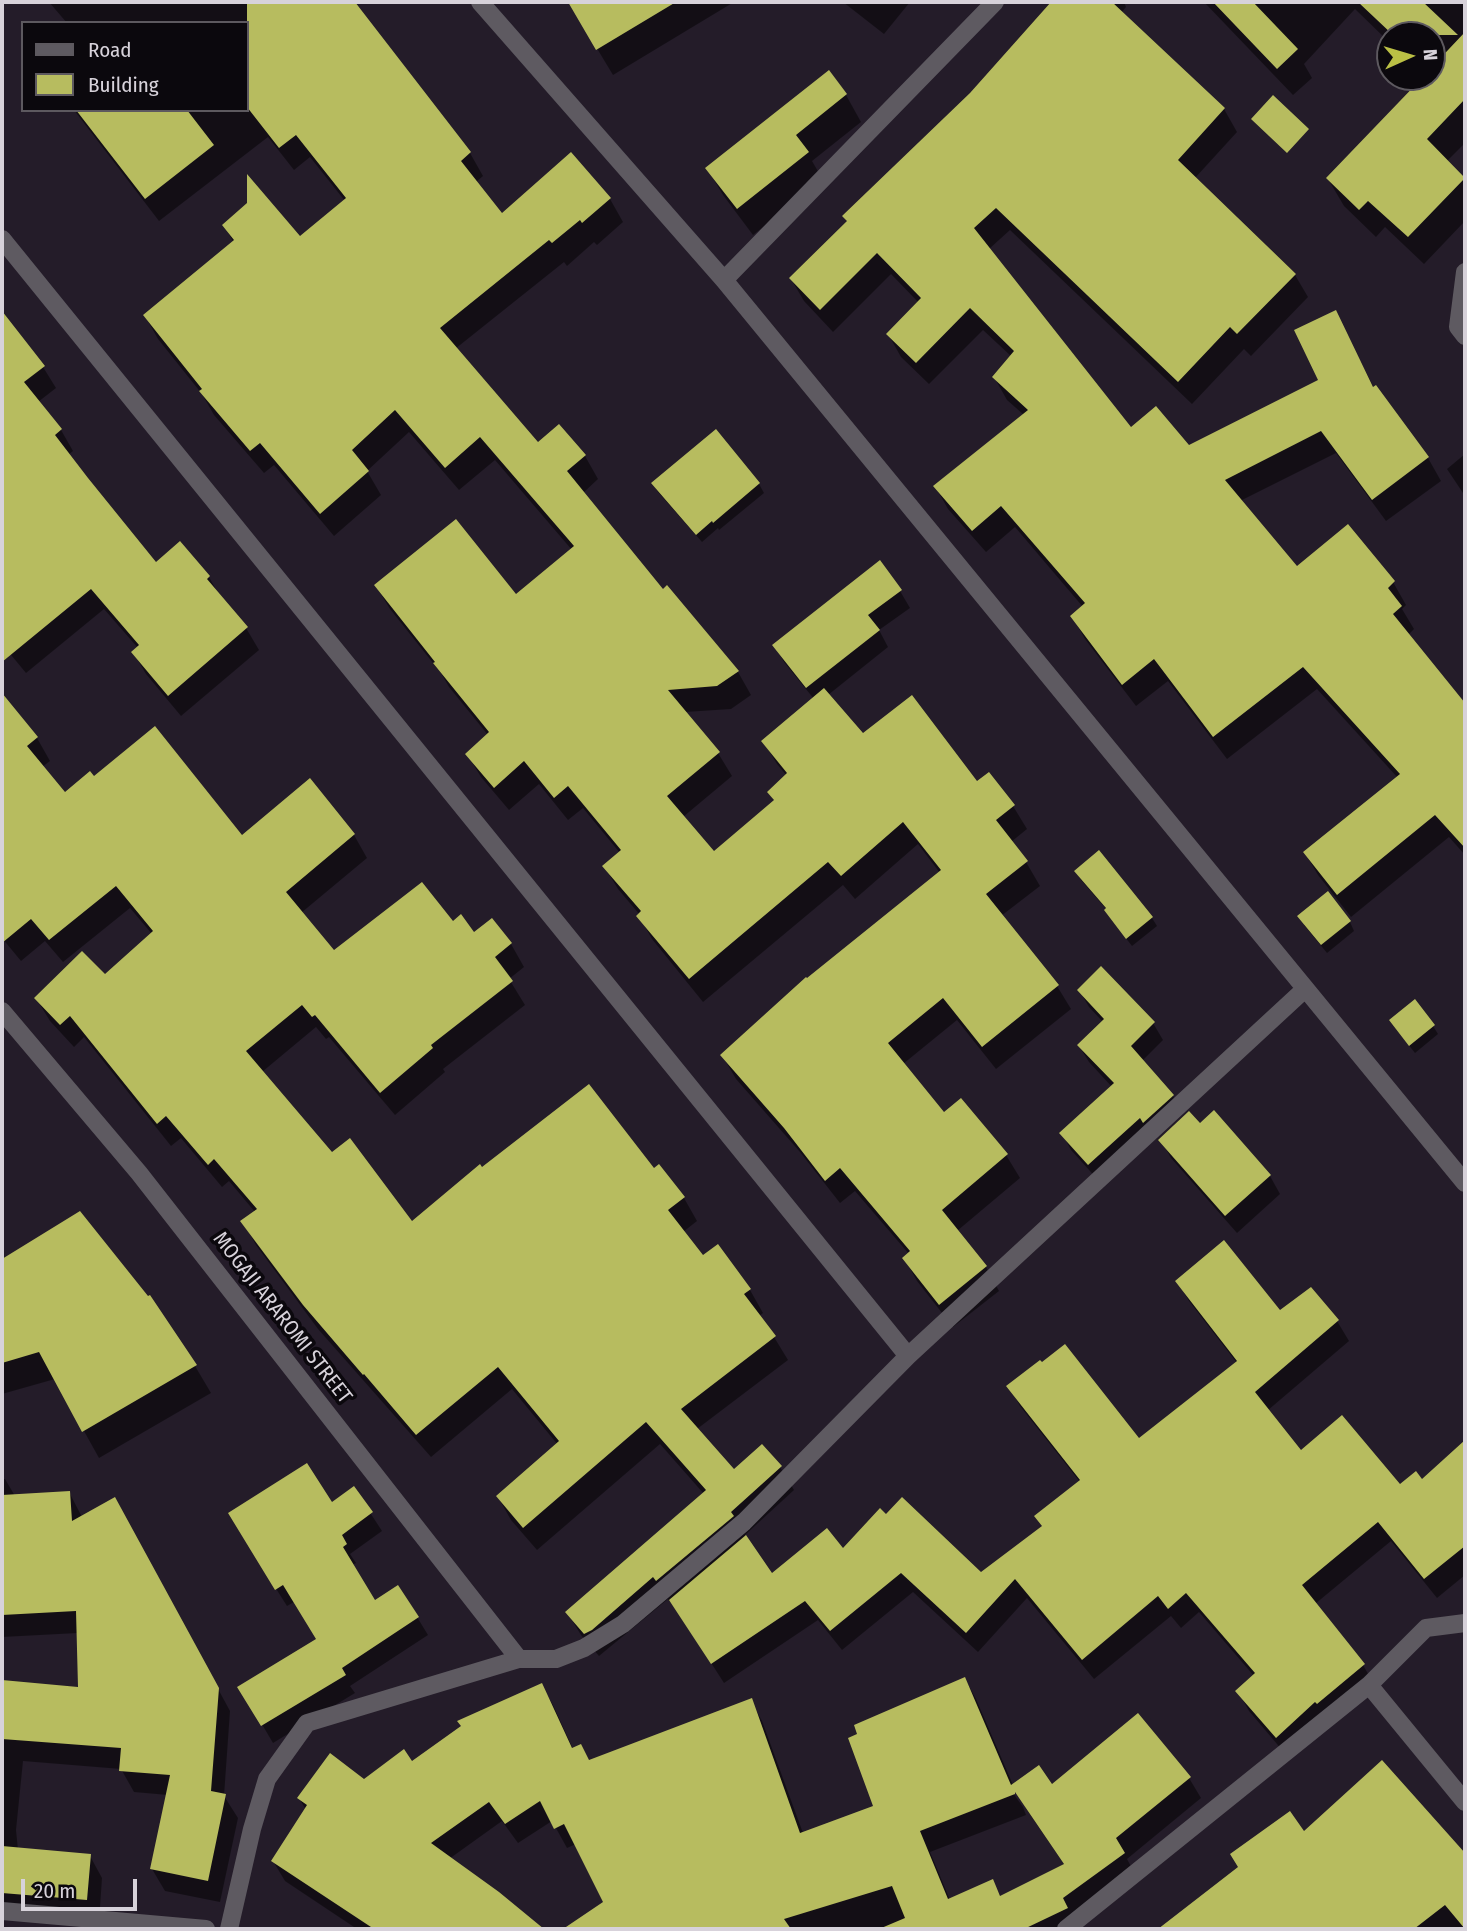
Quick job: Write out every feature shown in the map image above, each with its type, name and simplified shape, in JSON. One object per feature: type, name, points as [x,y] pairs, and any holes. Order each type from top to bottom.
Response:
[{"type":"street","points":[[480,2],[724,280],[1465,1183]]},
{"type":"street","points":[[724,280],[995,2]]},
{"type":"street","points":[[2,239],[908,1356]]},
{"type":"street","points":[[1465,272],[1458,327],[1465,336]]},
{"type":"street","points":[[229,1929],[252,1829],[267,1779],[307,1723],[519,1659],[556,1659],[584,1648],[623,1624],[744,1522],[908,1356],[1306,989]]},
{"type":"street","name":"MOGAJI ARAROMI STREET","points":[[2,1011],[139,1173],[519,1659]]},
{"type":"street","points":[[1066,1929],[1369,1685],[1426,1628],[1465,1623]]},
{"type":"street","points":[[1369,1685],[1465,1802]]},
{"type":"street","points":[[2,1911],[206,1929]]},
{"type":"building","points":[[247,2],[355,2],[471,152],[461,161],[502,213],[571,152],[611,198],[582,223],[580,220],[552,243],[549,240],[440,328],[538,442],[559,424],[586,455],[567,471],[663,589],[667,585],[739,671],[717,686],[668,690],[720,752],[667,796],[714,851],[774,800],[767,792],[787,773],[761,741],[824,688],[863,733],[912,695],[977,781],[989,772],[1015,805],[996,820],[1028,861],[986,894],[1059,985],[982,1047],[943,998],[888,1043],[944,1112],[961,1098],[1008,1154],[942,1210],[987,1266],[939,1305],[902,1258],[910,1251],[840,1168],[825,1181],[784,1128],[720,1055],[806,977],[941,870],[903,822],[841,876],[828,862],[689,979],[636,916],[641,911],[602,866],[621,850],[568,786],[554,798],[524,761],[494,788],[465,754],[489,732],[374,585],[456,519],[516,594],[574,546],[480,437],[445,468],[395,410],[352,450],[369,471],[320,514],[260,443],[250,451],[199,391],[202,389],[143,315],[234,240],[222,225],[247,203],[247,174],[300,236],[346,198],[296,135],[279,148],[248,108]]},
{"type":"building","points":[[568,2],[676,2],[596,50]]},
{"type":"building","points":[[1051,2],[1112,2],[1225,108],[1178,160],[1296,274],[1237,334],[1230,327],[1178,382],[996,208],[974,228],[1131,427],[1156,406],[1189,445],[1318,380],[1294,330],[1336,310],[1373,387],[1376,385],[1429,457],[1372,500],[1321,431],[1225,480],[1297,566],[1348,524],[1395,581],[1388,588],[1402,606],[1393,614],[1465,703],[1465,848],[1435,815],[1337,895],[1303,852],[1400,774],[1303,667],[1213,737],[1154,659],[1122,685],[1070,616],[1085,603],[1001,506],[972,531],[933,486],[1028,410],[992,377],[1014,351],[970,308],[916,363],[886,334],[921,298],[877,253],[820,310],[789,278],[847,221],[842,216],[970,93]]},
{"type":"building","points":[[1213,2],[1253,2],[1298,49],[1277,69]]},
{"type":"building","points":[[1358,2],[1423,2],[1443,21],[1378,21]]},
{"type":"building","points":[[1446,24],[1458,35],[1446,35]]},
{"type":"building","points":[[1465,32],[1465,99],[1427,139],[1465,178],[1408,237],[1368,201],[1359,210],[1326,178],[1410,91],[1446,91],[1446,52]]},
{"type":"building","points":[[829,70],[847,94],[796,135],[809,152],[737,209],[705,168]]},
{"type":"building","points":[[1273,95],[1309,129],[1287,153],[1251,119]]},
{"type":"building","points":[[78,112],[189,112],[214,145],[145,199]]},
{"type":"building","points":[[2,311],[45,366],[24,382],[62,429],[55,435],[88,478],[156,562],[180,541],[210,576],[207,579],[248,627],[168,696],[131,652],[139,645],[91,589],[2,662]]},
{"type":"building","points":[[716,429],[760,483],[696,535],[651,483]]},
{"type":"building","points":[[880,560],[902,590],[868,615],[880,630],[806,688],[772,645]]},
{"type":"building","points":[[2,693],[38,737],[27,746],[65,792],[90,771],[94,776],[155,726],[242,835],[310,778],[355,834],[286,892],[334,950],[422,882],[453,921],[461,914],[474,932],[492,918],[512,943],[495,957],[513,981],[431,1045],[433,1048],[380,1093],[315,1015],[312,1017],[302,1005],[246,1051],[332,1152],[350,1138],[412,1221],[480,1164],[482,1167],[589,1084],[654,1168],[659,1164],[685,1197],[668,1210],[703,1255],[718,1244],[751,1289],[744,1294],[776,1336],[681,1409],[734,1469],[762,1444],[782,1466],[731,1512],[734,1516],[656,1581],[653,1577],[592,1630],[584,1634],[565,1612],[706,1490],[646,1422],[523,1528],[496,1496],[559,1441],[498,1367],[416,1435],[363,1375],[303,1305],[240,1221],[257,1209],[214,1159],[208,1165],[166,1116],[157,1124],[70,1016],[60,1025],[34,998],[82,951],[105,974],[153,931],[116,886],[49,940],[31,919],[2,943]]},
{"type":"building","points":[[1099,850],[1153,917],[1126,939],[1104,910],[1106,908],[1074,871]]},
{"type":"building","points":[[1328,891],[1351,921],[1321,945],[1297,916]]},
{"type":"building","points":[[1101,966],[1155,1022],[1131,1046],[1174,1095],[1143,1123],[1140,1118],[1088,1165],[1059,1133],[1114,1083],[1077,1045],[1104,1019],[1077,990]]},
{"type":"building","points":[[1415,999],[1435,1025],[1409,1046],[1389,1020]]},
{"type":"building","points":[[1214,1110],[1271,1175],[1225,1216],[1158,1140],[1189,1111],[1200,1123]]},
{"type":"building","points":[[80,1211],[148,1296],[150,1295],[197,1365],[82,1432],[39,1352],[2,1363],[2,1259]]},
{"type":"building","points":[[1224,1240],[1280,1310],[1311,1287],[1339,1320],[1255,1392],[1301,1450],[1342,1415],[1400,1484],[1416,1471],[1422,1479],[1465,1440],[1465,1546],[1424,1579],[1378,1522],[1302,1585],[1365,1664],[1317,1704],[1315,1702],[1276,1738],[1235,1691],[1255,1673],[1186,1593],[1168,1609],[1158,1596],[1082,1660],[1015,1579],[966,1633],[901,1573],[830,1631],[805,1601],[711,1664],[669,1600],[746,1535],[772,1573],[827,1528],[843,1548],[880,1508],[886,1514],[902,1497],[981,1572],[1042,1526],[1034,1516],[1080,1480],[1006,1386],[1065,1344],[1139,1438],[1237,1361],[1175,1281]]},
{"type":"building","points":[[307,1463],[332,1502],[354,1486],[373,1512],[342,1535],[347,1544],[343,1547],[375,1600],[398,1585],[419,1617],[342,1668],[346,1675],[261,1726],[237,1687],[316,1639],[283,1585],[275,1590],[228,1513]]},
{"type":"building","points":[[70,1491],[72,1521],[115,1497],[219,1688],[211,1791],[226,1794],[208,1881],[150,1869],[170,1775],[119,1771],[121,1748],[2,1739],[2,1680],[78,1687],[76,1611],[2,1615],[2,1495]]},
{"type":"building","points":[[965,1677],[1011,1785],[1039,1765],[1052,1784],[1138,1713],[1191,1777],[1116,1838],[1125,1853],[1063,1898],[1068,1908],[1024,1929],[879,1929],[905,1918],[892,1886],[784,1919],[791,1929],[563,1929],[603,1902],[564,1824],[554,1829],[540,1801],[505,1824],[489,1802],[431,1843],[499,1892],[544,1929],[374,1929],[271,1861],[307,1805],[297,1798],[330,1753],[364,1779],[404,1749],[412,1761],[461,1726],[457,1721],[542,1683],[572,1748],[581,1744],[589,1760],[752,1698],[800,1833],[873,1806],[848,1738],[857,1734],[854,1725]],"holes":[[[1015,1792],[1064,1864],[1000,1896],[993,1879],[948,1899],[920,1831]]]},
{"type":"building","points":[[1382,1760],[1465,1853],[1465,1929],[1445,1905],[1414,1929],[1158,1929],[1238,1867],[1230,1854],[1290,1811],[1304,1831]]},
{"type":"building","points":[[2,1846],[91,1854],[87,1900],[2,1893]]}]
